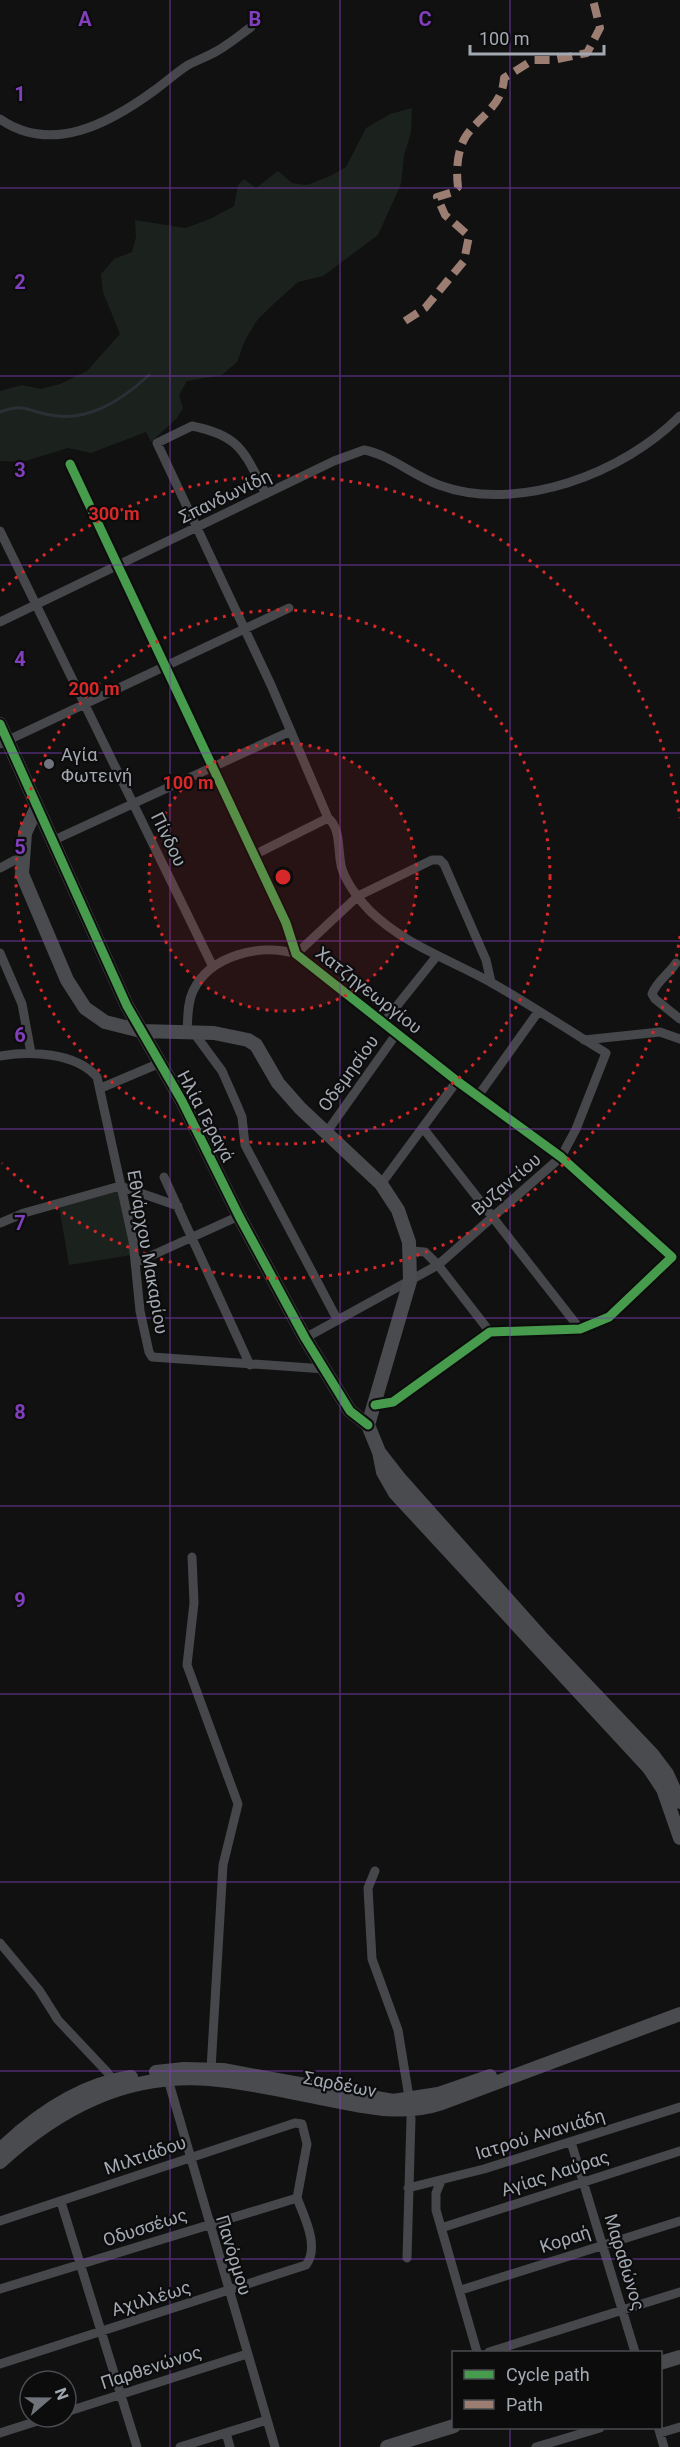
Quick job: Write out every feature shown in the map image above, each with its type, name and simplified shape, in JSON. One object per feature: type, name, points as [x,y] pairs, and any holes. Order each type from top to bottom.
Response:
[{"type":"street","points":[[0,119],[26,133],[40,135],[59,136],[90,128],[131,106],[188,66],[219,50],[251,27]]},
{"type":"street","name":"Σπανδωνίδη","points":[[0,622],[334,461],[364,450],[439,485],[506,495],[531,493],[613,464],[646,447],[680,416]]},
{"type":"street","points":[[266,494],[241,447],[225,437],[192,426],[157,443],[195,529],[245,630],[328,818],[334,822],[342,870],[358,896],[378,918],[436,957],[491,982],[584,1040],[660,1032],[680,1039]]},
{"type":"street","name":"Χατζηγεωργίου","points":[[69,464],[286,923],[296,954],[457,1081],[561,1157],[672,1257],[609,1317],[580,1329]]},
{"type":"street","name":"Πίνδου","points":[[0,531],[38,604],[213,967]]},
{"type":"street","points":[[4,742],[289,608]]},
{"type":"street","name":"Ηλία Γεραγά","points":[[0,724],[4,742],[37,807],[127,1006],[182,1101],[239,1216],[305,1338],[350,1411],[368,1425]]},
{"type":"street","points":[[52,841],[291,731]]},
{"type":"street","points":[[37,807],[25,833],[22,874],[75,995],[85,1008],[105,1022],[141,1031],[235,1036],[256,1045],[278,1083],[326,1133],[381,1184],[398,1210],[411,1251],[410,1281],[368,1425],[379,1452],[383,1473],[395,1493],[649,1768],[663,1789],[680,1838]]},
{"type":"street","points":[[254,855],[328,818]]},
{"type":"street","points":[[0,868],[15,860],[22,861]]},
{"type":"street","points":[[337,1320],[245,1144],[242,1116],[222,1071],[191,1032],[189,1002],[194,988],[213,967],[260,948],[296,954],[358,896],[432,860],[440,860],[447,870],[486,960],[491,982]]},
{"type":"street","points":[[0,953],[22,1004],[31,1053]]},
{"type":"street","name":"Οδεμησίου","points":[[384,1022],[436,957]]},
{"type":"street","points":[[676,963],[669,974],[656,985],[652,994],[680,1019]]},
{"type":"street","points":[[478,1096],[538,1012]]},
{"type":"street","name":"Οδεμησίου","points":[[326,1133],[397,1033]]},
{"type":"street","name":"Βυζαντίου","points":[[305,1338],[438,1265],[561,1157],[576,1129],[606,1053],[584,1040]]},
{"type":"street","points":[[0,1056],[31,1053],[82,1065],[97,1077],[101,1088],[160,1063]]},
{"type":"street","points":[[381,1184],[457,1081]]},
{"type":"street","name":"Εθνάρχου Μακαρίου","points":[[101,1088],[135,1263],[140,1311],[148,1352],[152,1357],[325,1369]]},
{"type":"street","points":[[423,1128],[580,1329]]},
{"type":"street","points":[[164,1177],[193,1236],[250,1365]]},
{"type":"street","points":[[0,1223],[24,1213],[120,1186],[178,1206]]},
{"type":"street","points":[[135,1263],[239,1216]]},
{"type":"street","points":[[411,1251],[425,1252],[438,1265],[490,1332]]},
{"type":"street","points":[[375,1405],[393,1402],[490,1332],[580,1329]]},
{"type":"street","points":[[379,1452],[540,1636],[652,1754],[667,1774],[680,1802]]},
{"type":"street","points":[[192,1557],[194,1603],[187,1665],[238,1804],[223,1865],[211,2069]]},
{"type":"street","points":[[375,1871],[368,1887],[372,1959],[398,2030],[408,2091]]},
{"type":"street","points":[[0,1943],[39,1990],[58,2020],[114,2084]]},
{"type":"street","name":"Σαρδέων","points":[[0,2150],[23,2129],[51,2109],[114,2084],[211,2069],[380,2099],[418,2099],[558,2051],[680,2004]]},
{"type":"street","name":"Σαρδέων","points":[[167,2075],[224,2081],[380,2109],[416,2110],[442,2103],[680,2014]]},
{"type":"street","name":"Πανόρμου","points":[[167,2075],[208,2224],[275,2447]]},
{"type":"street","name":"Σαρδέων","points":[[0,2162],[56,2117],[114,2084]]},
{"type":"street","name":"Ιατρού Ανανιάδη","points":[[408,2188],[441,2181],[680,2107]]},
{"type":"street","points":[[406,2258],[411,2118]]},
{"type":"street","name":"Μιλτιάδου","points":[[0,2221],[295,2123],[302,2124],[307,2144],[297,2198]]},
{"type":"street","name":"Μαραθώνος","points":[[571,2142],[635,2351]]},
{"type":"street","name":"Αγίας Λαύρας","points":[[441,2229],[680,2151]]},
{"type":"street","points":[[441,2181],[435,2205],[477,2351]]},
{"type":"street","name":"Οδυσσέως","points":[[0,2289],[297,2198]]},
{"type":"street","name":"Αχιλλέως","points":[[0,2364],[301,2267],[310,2260],[311,2242],[297,2198]]},
{"type":"street","points":[[61,2202],[137,2447]]},
{"type":"street","name":"Κοραή","points":[[461,2290],[680,2221]]},
{"type":"street","points":[[492,2351],[680,2292]]},
{"type":"street","name":"Παρθενώνος","points":[[78,2408],[247,2354]]},
{"type":"street","points":[[662,2362],[680,2357]]},
{"type":"street","points":[[180,2447],[267,2420]]},
{"type":"street","points":[[387,2447],[412,2443],[452,2426]]},
{"type":"street","points":[[0,2433],[18,2427]]},
{"type":"street","points":[[664,2447],[659,2430],[680,2427]]},
{"type":"street","points":[[536,2447],[594,2429]]},
{"type":"street","points":[[226,2433],[230,2447]]},
{"type":"shaded area","points":[[412,108],[411,132],[404,156],[401,184],[378,235],[323,276],[298,282],[258,319],[246,338],[237,362],[222,375],[187,381],[179,395],[183,408],[177,418],[151,442],[146,432],[91,453],[68,448],[22,462],[0,461],[0,391],[22,385],[41,389],[60,384],[87,371],[120,334],[103,292],[101,274],[114,259],[132,252],[136,237],[135,220],[185,228],[210,219],[234,206],[238,185],[244,179],[256,188],[278,171],[292,183],[307,185],[330,176],[346,167],[366,128],[390,114]]},
{"type":"shaded area","points":[[117,1190],[132,1255],[69,1265],[59,1206]]},
{"type":"waterway","points":[[0,412],[19,408],[60,416],[88,413],[114,402],[149,375]]},
{"type":"marked path","points":[[405,321],[425,308],[464,261],[469,236],[445,215],[437,197],[453,192],[458,187],[458,161],[466,136],[500,96],[504,78],[533,60],[553,60],[587,53],[600,28],[593,0]]},
{"type":"cycle path","points":[[70,464],[286,923],[296,954],[457,1081],[561,1157],[672,1257],[609,1317],[580,1329],[490,1332],[393,1402],[375,1405]]},
{"type":"cycle path","points":[[0,724],[127,1006],[182,1101],[239,1216],[305,1338],[350,1411],[368,1425]]},
{"type":"place","name":"Αγία Φωτεινή","points":[[49,764]]}]
